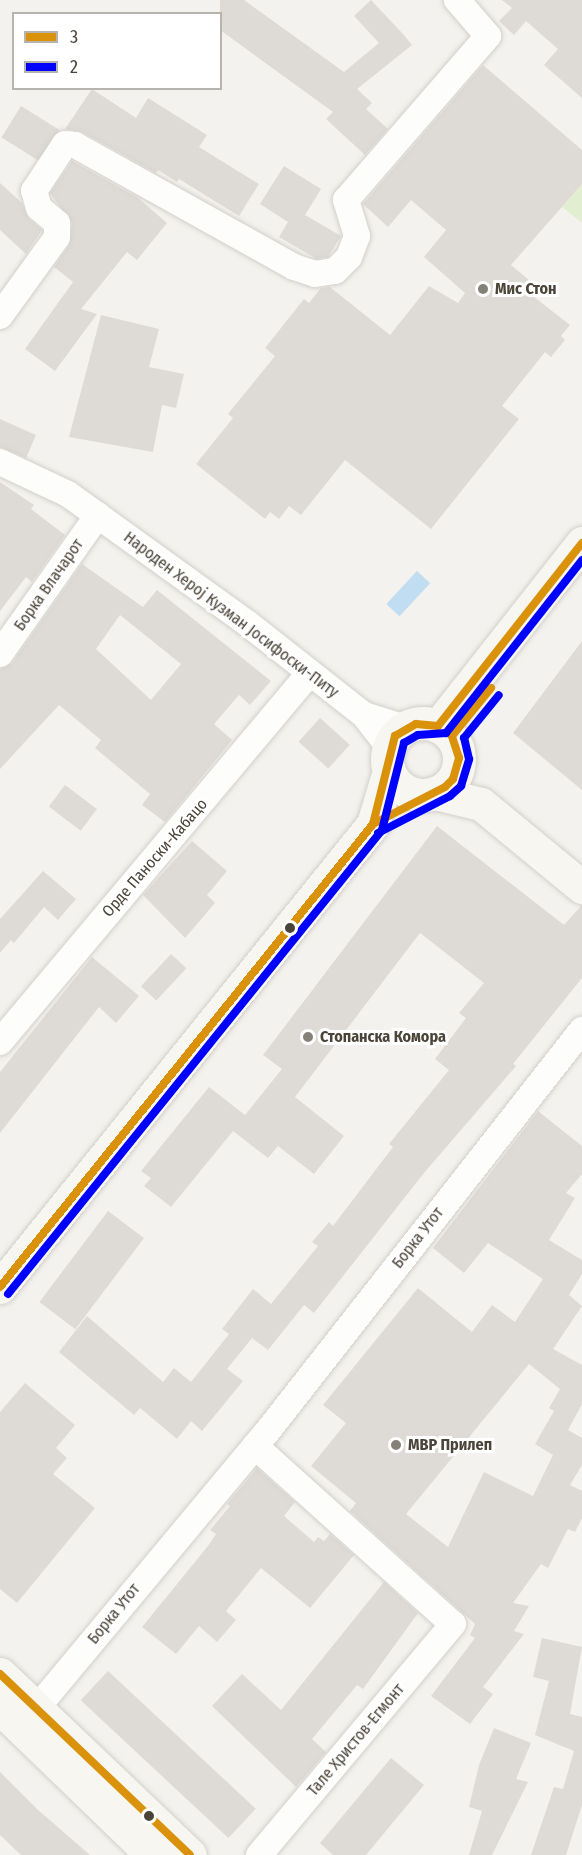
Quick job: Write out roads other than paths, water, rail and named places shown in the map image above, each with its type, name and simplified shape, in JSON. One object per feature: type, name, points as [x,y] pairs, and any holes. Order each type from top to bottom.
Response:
[{"type":"main road","points":[[373,824],[453,779],[450,740],[582,543]]},
{"type":"main road","points":[[450,740],[582,577]]},
{"type":"main road","points":[[0,1287],[373,824],[394,749],[416,724],[450,740],[481,804],[582,887]]},
{"type":"main road","points":[[394,749],[403,789],[481,804]]},
{"type":"main road","points":[[0,1674],[20,1714],[152,1855]]},
{"type":"main road","points":[[20,1714],[190,1855]]},
{"type":"street","points":[[0,316],[57,237],[57,223],[39,208],[34,191],[65,144],[75,145],[294,267],[315,274],[335,271],[349,257],[357,236],[346,200],[488,36],[457,0]]},
{"type":"street","name":"Народен Херој Кузман Јосифоски-Питу","points":[[0,462],[68,494],[247,623],[364,715],[394,749]]},
{"type":"street","name":"Борка Влачарот","points":[[0,654],[98,515]]},
{"type":"street","name":"Орде Паноски-Кабацо","points":[[0,1042],[309,674]]},
{"type":"street","name":"Борка Утот","points":[[20,1714],[255,1446],[582,1030]]},
{"type":"street","name":"Тале Христов-Егмонт","points":[[255,1446],[453,1624],[259,1855]]},
{"type":"water","points":[[417,571],[430,583],[399,616],[386,604]]},
{"type":"place","name":"Мис Стон","points":[[483,289]]},
{"type":"place","name":"Стопанска Комора","points":[[308,1037]]},
{"type":"place","name":"МВР Прилеп","points":[[396,1445]]}]
